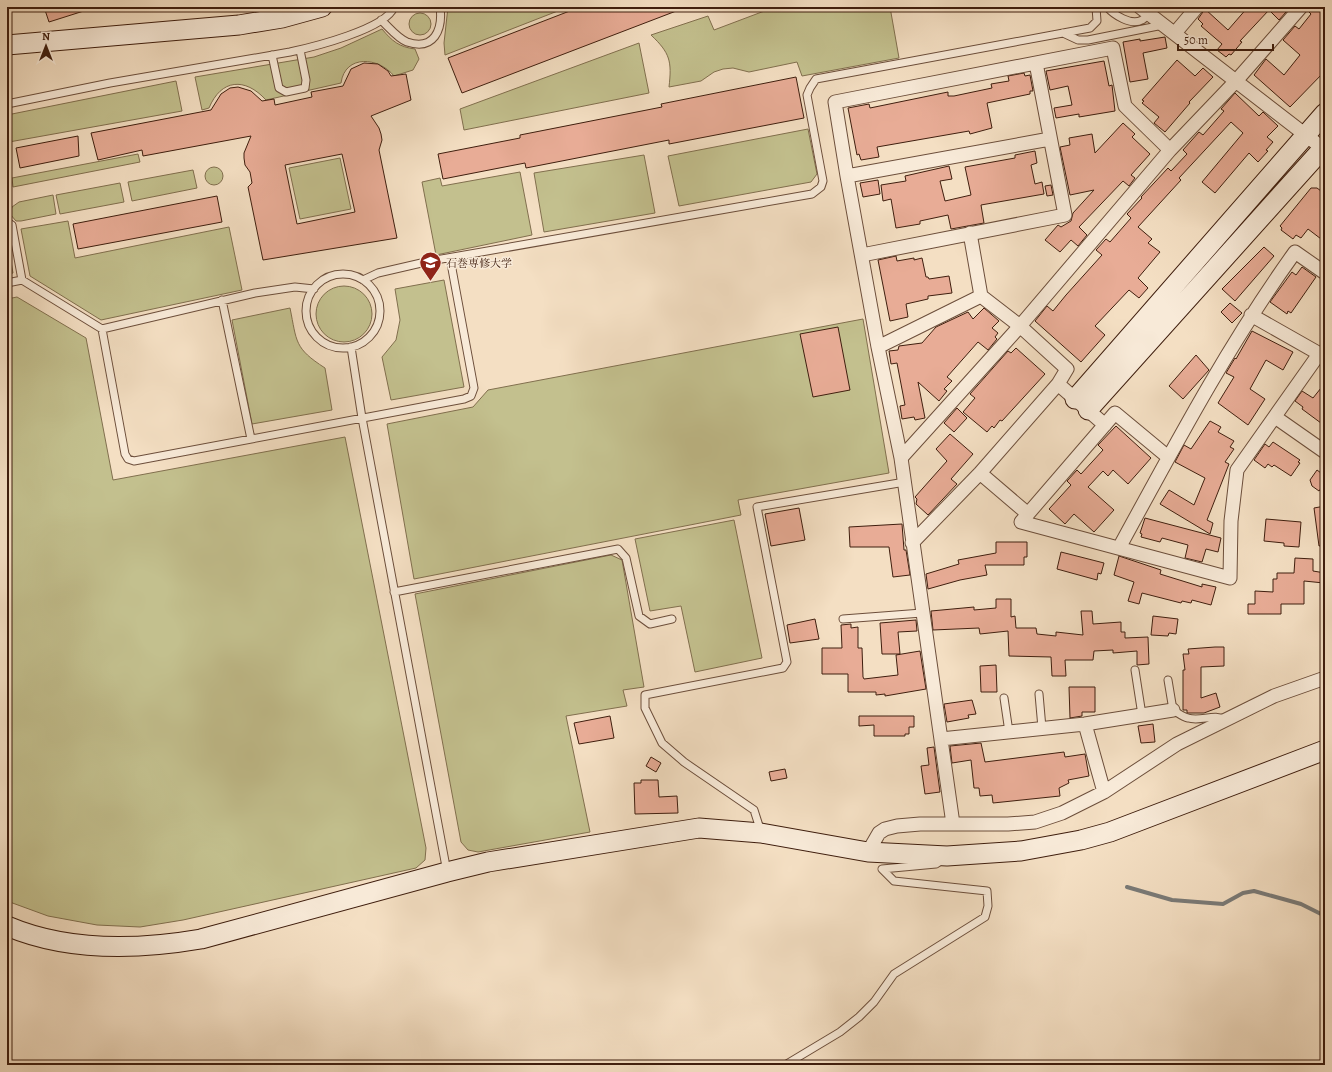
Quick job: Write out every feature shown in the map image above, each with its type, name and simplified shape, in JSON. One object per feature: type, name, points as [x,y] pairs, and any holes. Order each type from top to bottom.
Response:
[{"type":"street","points":[[7,45],[240,25],[282,18],[322,7]]},
{"type":"street","points":[[1174,33],[1197,7]]},
{"type":"street","points":[[901,458],[1020,326],[1170,150],[1236,81],[1301,7]]},
{"type":"street","points":[[1081,404],[1324,148],[1304,135],[1145,11]]},
{"type":"street","points":[[953,824],[912,543],[905,482],[846,176],[835,102],[1113,48],[1125,106],[1170,150]]},
{"type":"street","points":[[862,255],[1066,215],[1036,63]]},
{"type":"street","points":[[1081,404],[1304,135],[1325,113]]},
{"type":"street","points":[[846,176],[1050,139]]},
{"type":"street","points":[[912,543],[980,473],[1058,384],[1067,369],[1020,326],[981,296],[970,233]]},
{"type":"street","points":[[1120,548],[1168,457],[1251,315],[1295,252],[1325,273]]},
{"type":"street","points":[[878,347],[981,296]]},
{"type":"street","points":[[1168,457],[1115,412],[1021,522],[1230,578],[1231,521],[1237,470],[1275,416],[1322,355],[1251,315]]},
{"type":"street","points":[[1058,384],[1105,425]]},
{"type":"street","points":[[1275,416],[1325,452]]},
{"type":"street","points":[[980,473],[1028,514]]},
{"type":"street","points":[[868,852],[879,833],[885,829],[920,824],[1008,824],[1035,822],[1062,813],[1104,792],[1176,744],[1274,696],[1325,678]]},
{"type":"street","points":[[941,739],[1085,724],[1173,710]]},
{"type":"street","points":[[1085,724],[1104,792]]},
{"type":"street","points":[[7,926],[48,939],[102,947],[131,947],[172,944],[201,939],[488,862],[699,828],[761,833],[868,852],[948,856],[1021,851],[1081,840],[1110,832],[1325,750]]},
{"type":"lane","points":[[7,104],[110,83],[300,50],[343,38],[381,20],[392,12],[394,7]]},
{"type":"lane","points":[[381,20],[406,41],[420,45],[434,39],[440,30],[440,7]]},
{"type":"lane","points":[[363,280],[378,273],[450,258],[812,194],[821,188],[823,181],[807,95],[816,79],[1085,29],[1097,21],[1096,7]]},
{"type":"lane","points":[[1107,7],[1120,18],[1131,21],[1140,21],[1145,11]]},
{"type":"lane","points":[[1063,33],[1078,40],[1088,40],[1163,25]]},
{"type":"lane","points":[[272,55],[279,88],[286,92],[305,88],[306,80],[300,50]]},
{"type":"lane","points":[[7,222],[12,225],[22,280]]},
{"type":"lane","points":[[102,329],[125,454],[128,459],[134,461],[464,400],[472,396],[474,388],[450,258]]},
{"type":"lane","points":[[338,275],[352,276],[363,280],[373,290],[378,298],[380,308],[379,319],[374,331],[368,339],[351,347],[330,346],[320,340],[313,333],[308,321],[306,308],[314,290],[325,279],[338,275]]},
{"type":"lane","points":[[7,283],[22,280],[102,329],[222,300],[295,287],[314,290]]},
{"type":"lane","points":[[222,300],[251,439]]},
{"type":"lane","points":[[351,347],[362,418],[447,872]]},
{"type":"lane","points":[[761,833],[754,810],[684,762],[662,743],[644,708],[645,695],[783,668],[787,662],[757,507],[905,482]]},
{"type":"lane","points":[[394,592],[618,549],[626,558],[639,616],[650,624],[672,619]]},
{"type":"lane","points":[[843,619],[922,612]]},
{"type":"lane","points":[[1135,670],[1142,715]]},
{"type":"lane","points":[[1168,680],[1173,710],[1187,718],[1204,719],[1216,716],[1226,720]]},
{"type":"lane","points":[[1039,694],[1042,728]]},
{"type":"lane","points":[[1004,698],[1009,732]]},
{"type":"lane","points":[[785,1065],[834,1036],[859,1017],[874,1002],[894,974],[985,917],[988,906],[987,891],[894,881],[882,869],[936,864],[948,856]]},
{"type":"shaded area","points":[[448,7],[568,7],[445,55],[444,43]]},
{"type":"shaded area","points":[[775,7],[890,7],[899,58],[802,76],[797,62],[749,72],[733,68],[723,69],[714,72],[701,81],[669,87],[670,64],[668,58],[662,47],[651,35],[708,16],[714,30]]},
{"type":"shaded area","points":[[420,13],[428,16],[431,24],[428,32],[420,35],[412,32],[409,24],[412,16]]},
{"type":"shaded area","points":[[382,29],[396,43],[404,47],[415,49],[419,59],[413,70],[394,76],[388,70],[372,62],[356,63],[349,67],[344,74],[341,83],[266,100],[250,87],[234,84],[220,91],[214,98],[209,108],[202,110],[195,77],[314,57],[341,48]]},
{"type":"shaded area","points":[[639,43],[649,93],[464,130],[460,109]]},
{"type":"shaded area","points":[[176,81],[182,111],[9,142],[7,115]]},
{"type":"shaded area","points":[[808,129],[817,174],[811,182],[679,206],[668,156]]},
{"type":"shaded area","points":[[138,154],[140,162],[13,187],[12,178]]},
{"type":"shaded area","points":[[644,155],[655,213],[544,232],[534,173]]},
{"type":"shaded area","points":[[340,158],[351,209],[300,219],[289,168]]},
{"type":"shaded area","points":[[210,167],[218,167],[223,172],[221,183],[218,185],[210,185],[205,180],[205,172]]},
{"type":"shaded area","points":[[193,170],[197,188],[132,201],[128,182]]},
{"type":"shaded area","points":[[520,172],[532,235],[436,255],[422,182],[440,178],[442,186]]},
{"type":"shaded area","points":[[120,183],[124,202],[60,214],[56,195]]},
{"type":"shaded area","points":[[53,195],[56,214],[16,221],[10,214],[12,207],[19,202]]},
{"type":"shaded area","points":[[68,221],[75,258],[229,227],[242,290],[101,320],[30,276],[21,229]]},
{"type":"shaded area","points":[[7,238],[13,273],[7,275]]},
{"type":"shaded area","points":[[444,280],[464,387],[391,400],[382,357],[396,340],[400,320],[395,289]]},
{"type":"shaded area","points":[[339,286],[349,286],[364,294],[370,303],[372,314],[370,325],[364,334],[349,342],[339,342],[328,337],[321,330],[316,319],[316,309],[321,298],[328,291]]},
{"type":"shaded area","points":[[17,297],[86,338],[113,480],[345,437],[426,848],[425,860],[416,868],[183,920],[140,927],[97,925],[48,916],[7,901],[7,299]]},
{"type":"shaded area","points":[[290,308],[298,343],[307,355],[325,368],[332,410],[252,424],[232,320]]},
{"type":"shaded area","points":[[863,319],[889,473],[738,500],[741,515],[414,579],[387,424],[473,407],[488,390]]},
{"type":"shaded area","points":[[734,520],[762,658],[695,672],[681,606],[650,611],[635,539]]},
{"type":"shaded area","points":[[611,555],[622,560],[644,687],[623,690],[627,706],[566,716],[590,832],[478,852],[468,850],[461,842],[415,594]]},
{"type":"building","points":[[44,7],[89,7],[90,9],[49,22]]},
{"type":"building","points":[[580,7],[684,8],[462,93],[448,58]]},
{"type":"building","points":[[1248,7],[1280,7],[1286,12],[1279,20],[1269,10],[1240,41],[1242,42],[1231,55],[1229,54],[1226,57],[1217,50],[1222,44],[1201,26],[1203,24],[1198,19],[1205,9],[1228,30]]},
{"type":"building","points":[[1309,7],[1320,7],[1325,12],[1325,71],[1290,107],[1254,75],[1266,59],[1284,75],[1300,55],[1283,40],[1295,26],[1299,29],[1311,14],[1308,11]]},
{"type":"building","points":[[1165,37],[1167,48],[1143,53],[1148,79],[1130,82],[1123,42]]},
{"type":"building","points":[[1177,60],[1195,76],[1203,68],[1213,77],[1189,102],[1190,103],[1165,132],[1154,123],[1159,117],[1142,103],[1144,101],[1142,100]]},
{"type":"building","points":[[1104,61],[1109,86],[1112,85],[1115,111],[1079,117],[1079,114],[1056,118],[1054,108],[1072,105],[1068,86],[1050,90],[1046,71]]},
{"type":"building","points":[[364,63],[378,64],[388,71],[391,76],[406,74],[411,100],[371,116],[381,134],[382,140],[379,150],[397,238],[263,260],[248,187],[252,183],[250,172],[245,165],[244,158],[244,153],[251,136],[143,156],[142,150],[98,160],[91,133],[211,110],[221,94],[230,88],[238,87],[251,91],[262,101],[274,99],[275,105],[312,97],[311,92],[343,86],[351,69]],"holes":[[[342,154],[355,212],[297,224],[285,165]]]},
{"type":"building","points":[[1024,73],[1025,76],[1030,75],[1033,91],[1030,91],[1030,94],[987,103],[992,128],[970,134],[969,131],[877,147],[879,157],[861,160],[859,154],[857,155],[848,108],[869,104],[870,108],[948,92],[948,96],[954,96],[992,88],[991,84],[1009,81],[1008,76]]},
{"type":"building","points":[[796,77],[804,118],[669,144],[669,140],[526,168],[525,163],[443,179],[438,154],[520,138],[520,135],[662,107],[661,104]]},
{"type":"building","points":[[1235,93],[1259,116],[1263,112],[1278,126],[1267,137],[1273,142],[1266,150],[1268,151],[1258,162],[1249,153],[1215,193],[1202,182],[1243,133],[1231,122],[1179,178],[1181,180],[1138,227],[1152,239],[1148,243],[1160,252],[1138,278],[1148,288],[1139,298],[1129,290],[1095,326],[1105,335],[1081,362],[1035,321],[1047,306],[1053,311],[1102,255],[1096,250],[1106,239],[1110,242],[1131,218],[1127,214],[1142,198],[1141,197],[1168,168],[1171,171],[1187,154],[1183,150],[1199,132],[1203,135],[1224,111],[1221,109]]},
{"type":"building","points":[[1123,123],[1135,134],[1132,137],[1150,154],[1131,175],[1135,178],[1129,186],[1123,181],[1079,227],[1087,235],[1078,246],[1071,240],[1060,252],[1045,240],[1058,225],[1061,227],[1071,221],[1073,213],[1094,190],[1070,195],[1060,147],[1070,145],[1069,138],[1092,134],[1095,153]]},
{"type":"building","points":[[78,136],[79,156],[20,168],[16,148]]},
{"type":"building","points":[[1035,151],[1037,163],[1031,165],[1035,184],[1042,182],[1044,194],[981,205],[984,223],[951,229],[948,215],[920,221],[920,224],[896,228],[891,199],[883,201],[881,185],[906,181],[905,176],[949,166],[952,179],[940,181],[945,201],[971,195],[965,167],[1015,158],[1015,155]]},
{"type":"building","points":[[878,180],[880,194],[863,197],[860,183]]},
{"type":"building","points":[[1051,185],[1053,195],[1047,196],[1045,186]]},
{"type":"building","points":[[1311,188],[1317,188],[1325,194],[1325,242],[1308,229],[1301,238],[1296,235],[1293,239],[1281,230],[1282,228],[1280,226]]},
{"type":"building","points":[[217,196],[222,222],[78,249],[73,224]]},
{"type":"building","points":[[1264,247],[1274,256],[1235,301],[1222,289]]},
{"type":"building","points":[[896,256],[897,261],[922,258],[926,277],[929,279],[949,276],[952,293],[928,296],[928,299],[906,304],[908,317],[890,321],[878,260]]},
{"type":"building","points":[[1302,267],[1316,277],[1291,313],[1288,311],[1287,314],[1270,302],[1292,272],[1296,275]]},
{"type":"building","points":[[1230,303],[1242,313],[1232,323],[1221,312]]},
{"type":"building","points":[[984,308],[999,321],[992,328],[998,333],[995,337],[997,339],[988,350],[978,342],[947,377],[952,381],[944,389],[947,391],[939,401],[918,382],[925,418],[915,420],[914,417],[902,419],[900,406],[905,405],[897,363],[891,364],[889,351],[898,350],[899,346],[922,343],[936,327],[968,312],[973,319]]},
{"type":"building","points":[[838,327],[850,390],[813,397],[800,334]]},
{"type":"building","points":[[1252,331],[1293,352],[1283,370],[1266,360],[1250,389],[1265,399],[1248,425],[1218,403],[1234,377],[1226,373]]},
{"type":"building","points":[[1016,348],[1045,374],[1002,421],[1000,420],[994,428],[992,426],[987,432],[963,412],[975,398],[970,394],[1008,351],[1011,353]]},
{"type":"building","points":[[1196,355],[1209,370],[1183,399],[1169,386]]},
{"type":"building","points":[[1325,383],[1325,426],[1302,409],[1303,407],[1295,401],[1302,391],[1313,398]]},
{"type":"building","points":[[957,408],[967,418],[954,432],[944,423]]},
{"type":"building","points":[[1210,421],[1221,427],[1218,432],[1234,441],[1230,447],[1234,449],[1225,462],[1229,464],[1207,520],[1213,523],[1210,534],[1160,504],[1169,490],[1194,505],[1205,478],[1175,462],[1184,445],[1191,449]]},
{"type":"building","points":[[1116,426],[1151,458],[1128,484],[1113,470],[1108,476],[1103,471],[1088,487],[1114,510],[1094,532],[1074,514],[1065,524],[1049,509],[1071,485],[1067,481],[1077,470],[1081,474],[1103,450],[1098,445]]},
{"type":"building","points":[[950,434],[973,454],[951,479],[957,484],[928,515],[916,504],[917,499],[915,497],[947,461],[936,449]]},
{"type":"building","points":[[1273,442],[1300,460],[1298,462],[1300,463],[1291,476],[1274,465],[1272,467],[1268,464],[1265,468],[1254,460],[1265,444],[1269,447]]},
{"type":"building","points":[[1317,470],[1325,476],[1325,483],[1319,491],[1312,486],[1310,480]]},
{"type":"building","points":[[1325,506],[1325,545],[1319,546],[1314,508]]},
{"type":"building","points":[[799,508],[805,540],[771,546],[765,514]]},
{"type":"building","points":[[1145,518],[1221,538],[1218,552],[1206,549],[1202,562],[1185,558],[1188,545],[1162,538],[1160,542],[1141,537],[1142,534],[1140,533]]},
{"type":"building","points":[[1266,519],[1301,522],[1299,547],[1284,546],[1284,543],[1264,541]]},
{"type":"building","points":[[902,524],[904,550],[906,550],[910,575],[893,577],[889,547],[850,547],[849,527]]},
{"type":"building","points":[[996,542],[1027,542],[1027,557],[1024,557],[1024,565],[985,565],[987,575],[960,580],[928,589],[926,574],[959,564],[958,560],[996,553]]},
{"type":"building","points":[[1061,552],[1104,563],[1101,574],[1098,573],[1097,580],[1057,569]]},
{"type":"building","points":[[1119,556],[1161,570],[1160,574],[1202,587],[1202,584],[1216,587],[1211,605],[1192,600],[1191,603],[1182,601],[1181,603],[1142,593],[1139,604],[1128,601],[1134,582],[1114,575]]},
{"type":"building","points":[[1295,558],[1313,559],[1313,571],[1325,573],[1324,583],[1304,581],[1304,604],[1281,604],[1281,614],[1248,614],[1248,604],[1255,604],[1255,591],[1273,592],[1273,579],[1277,579],[1277,573],[1294,573]]},
{"type":"building","points":[[996,599],[1011,599],[1011,617],[1015,616],[1016,628],[1036,628],[1037,634],[1056,636],[1056,632],[1083,635],[1081,611],[1092,611],[1093,624],[1121,622],[1121,632],[1125,632],[1125,638],[1148,637],[1149,664],[1137,665],[1137,651],[1113,653],[1113,650],[1094,651],[1093,660],[1065,660],[1066,676],[1052,676],[1051,657],[1009,656],[1008,631],[980,634],[979,628],[933,630],[931,611],[974,607],[974,610],[996,608]]},
{"type":"building","points":[[1153,616],[1178,619],[1176,634],[1169,633],[1168,636],[1151,635]]},
{"type":"building","points":[[815,619],[819,639],[790,643],[787,625]]},
{"type":"building","points":[[916,620],[917,631],[898,632],[900,654],[882,654],[880,623]]},
{"type":"building","points":[[851,624],[851,628],[858,627],[858,648],[862,648],[864,679],[898,675],[896,655],[920,651],[926,689],[885,696],[885,694],[876,695],[876,692],[848,692],[848,674],[822,674],[822,648],[842,648],[841,625]]},
{"type":"building","points":[[1224,647],[1224,666],[1201,667],[1201,698],[1216,693],[1220,707],[1204,713],[1187,713],[1187,710],[1183,710],[1183,670],[1185,670],[1183,654],[1189,654],[1188,649]]},
{"type":"building","points":[[996,665],[997,692],[981,692],[980,666]]},
{"type":"building","points":[[1069,687],[1095,687],[1095,712],[1082,712],[1082,716],[1070,718]]},
{"type":"building","points":[[972,700],[976,714],[968,715],[969,718],[947,722],[944,704]]},
{"type":"building","points":[[610,716],[614,738],[579,744],[574,723]]},
{"type":"building","points":[[859,716],[914,716],[914,727],[909,727],[909,734],[905,734],[905,736],[874,736],[874,725],[859,726]]},
{"type":"building","points":[[1153,724],[1155,742],[1141,743],[1138,726]]},
{"type":"building","points":[[981,743],[985,762],[1064,752],[1065,757],[1085,754],[1089,776],[1068,780],[1069,783],[1059,788],[1060,796],[993,803],[992,795],[980,796],[979,788],[974,788],[971,760],[952,763],[950,746]]},
{"type":"building","points":[[934,747],[940,792],[925,794],[921,766],[929,765],[927,748]]},
{"type":"building","points":[[651,757],[661,763],[656,772],[646,766]]},
{"type":"building","points":[[785,769],[787,778],[771,781],[769,772]]},
{"type":"building","points":[[641,780],[658,780],[659,797],[677,796],[678,813],[635,814],[634,783],[641,783]]},
{"type":"waterway","points":[[1127,887],[1172,900],[1223,904],[1243,893],[1254,891],[1301,904],[1325,916]]},
{"type":"place","name":"石巻専修大学","points":[[431,282]]}]
